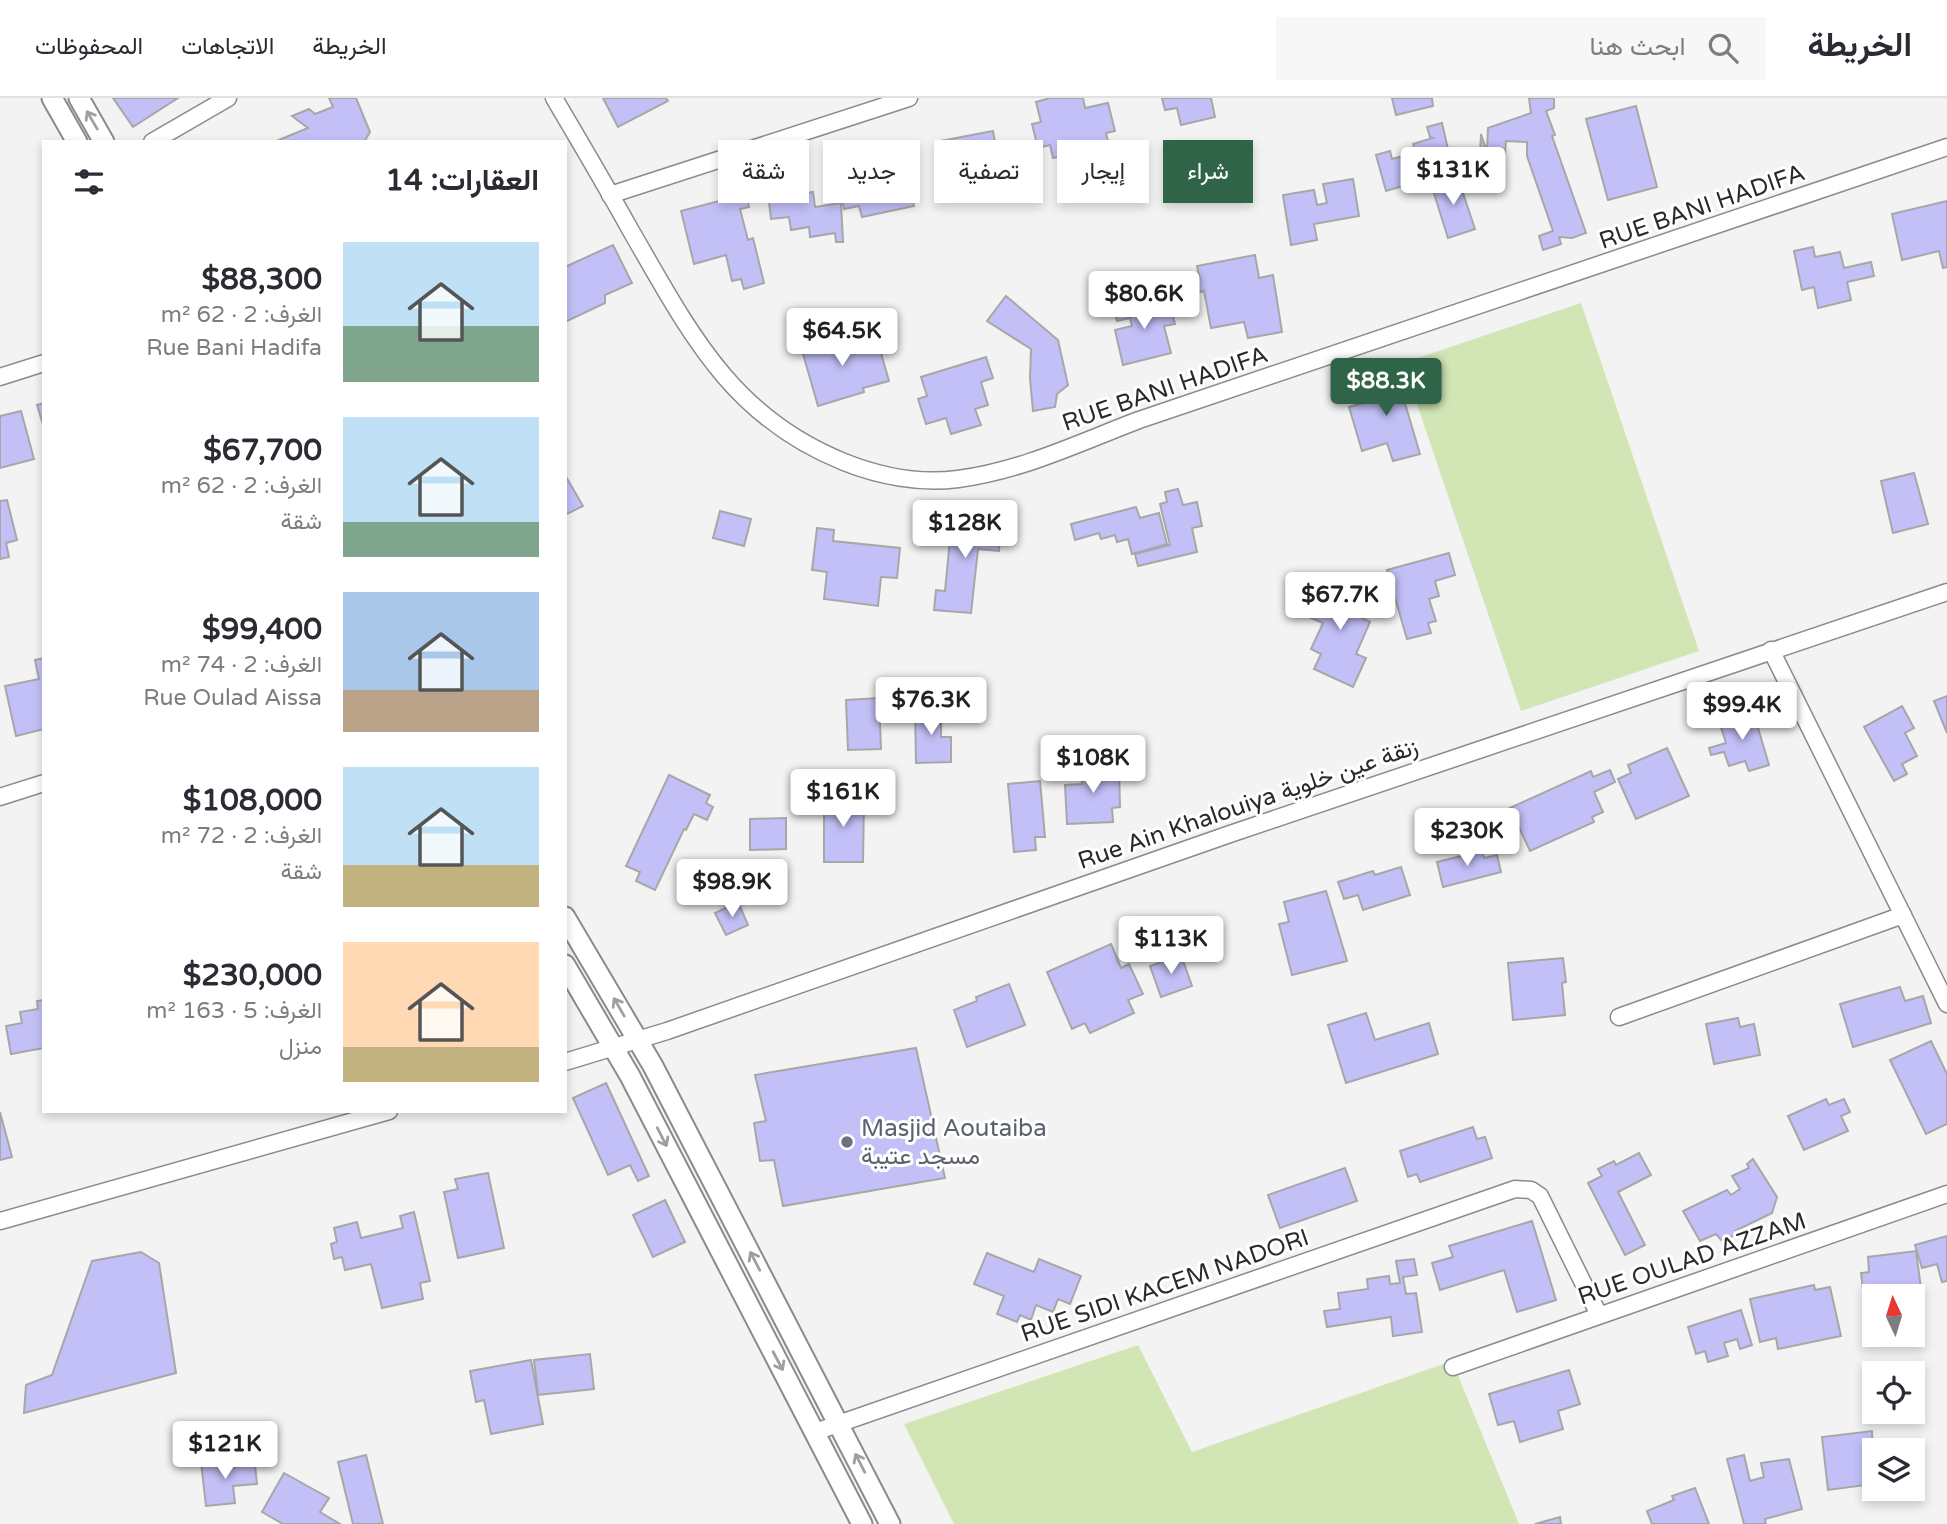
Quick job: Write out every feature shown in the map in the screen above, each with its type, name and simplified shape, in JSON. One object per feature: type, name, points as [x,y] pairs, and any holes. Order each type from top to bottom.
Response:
[{"type":"street","points":[[52,98],[76,140]]},
{"type":"street","points":[[79,98],[103,140]]},
{"type":"street","points":[[155,140],[228,98]]},
{"type":"street","name":"RUE BANI HADIFA","points":[[554,98],[675,307],[706,354],[740,394],[775,426],[814,450],[864,470],[910,480],[957,480],[1015,467],[1139,420],[1947,147]]},
{"type":"street","points":[[610,195],[909,98]]},
{"type":"street","points":[[0,377],[42,364]]},
{"type":"street","name":"Rue Ain Khalouiya زنقة عين خلوية","points":[[567,1061],[638,1040],[1230,834],[1947,592]]},
{"type":"street","points":[[1772,650],[1947,1004]]},
{"type":"street","points":[[0,797],[42,784]]},
{"type":"street","points":[[1619,1017],[1903,915]]},
{"type":"street","points":[[567,920],[638,1040],[890,1524]]},
{"type":"street","points":[[567,968],[614,1048],[862,1524]]},
{"type":"street","points":[[0,1221],[382,1113]]},
{"type":"street","name":"RUE SIDI KACEM NADORI","points":[[815,1432],[1515,1189],[1531,1190],[1540,1196],[1600,1315]]},
{"type":"street","name":"RUE OULAD AZZAM","points":[[1453,1367],[1947,1194]]},
{"type":"green space","points":[[1581,303],[1699,651],[1521,711],[1403,363]]},
{"type":"green space","points":[[1138,1345],[1192,1452],[1452,1361],[1519,1524],[954,1524],[904,1424]]},
{"type":"building","points":[[113,98],[178,98],[133,127]]},
{"type":"building","points":[[329,98],[356,98],[370,132],[365,140],[279,140],[308,128],[292,116],[309,109],[315,114],[333,107]]},
{"type":"building","points":[[603,98],[666,98],[668,101],[618,127]]},
{"type":"building","points":[[1050,98],[1083,98],[1085,108],[1108,103],[1115,131],[1106,133],[1108,140],[1057,140],[1057,157],[1053,158],[1050,145],[1043,147],[1043,140],[1036,140],[1032,124],[1041,122],[1036,102]]},
{"type":"building","points":[[1162,98],[1211,98],[1215,117],[1181,125],[1177,108],[1165,110]]},
{"type":"building","points":[[1392,98],[1432,98],[1433,106],[1396,115]]},
{"type":"building","points":[[1529,98],[1554,98],[1554,108],[1546,111],[1586,233],[1572,238],[1559,237],[1561,244],[1543,250],[1539,236],[1553,231],[1527,156],[1527,142],[1506,141],[1505,154],[1480,153],[1481,134],[1487,152],[1488,128],[1531,113]]},
{"type":"building","points":[[1636,106],[1657,187],[1608,200],[1586,119]]},
{"type":"building","points":[[1442,123],[1453,171],[1386,191],[1376,155],[1390,151],[1392,159],[1403,156],[1402,153],[1415,150],[1413,144],[1433,138],[1430,137],[1427,127]]},
{"type":"building","points":[[993,131],[995,140],[946,140]]},
{"type":"building","points":[[1457,175],[1475,229],[1448,238],[1431,184]]},
{"type":"building","points":[[1353,179],[1359,216],[1314,224],[1317,240],[1291,245],[1283,195],[1314,190],[1317,205],[1327,203],[1323,184]]},
{"type":"building","points":[[813,192],[815,207],[841,203],[843,242],[836,242],[835,233],[810,237],[809,227],[791,230],[789,217],[771,219],[769,203],[809,203],[809,193]]},
{"type":"building","points":[[718,201],[748,203],[749,207],[740,209],[748,240],[753,238],[764,283],[744,289],[741,279],[732,281],[726,255],[694,264],[681,211]]},
{"type":"building","points":[[1947,201],[1947,267],[1943,268],[1939,251],[1902,260],[1892,214]]},
{"type":"building","points":[[843,203],[913,203],[914,206],[862,217],[859,206],[844,209]]},
{"type":"building","points":[[613,245],[632,283],[605,295],[605,303],[567,321],[567,266]]},
{"type":"building","points":[[1813,247],[1815,257],[1840,252],[1844,268],[1871,262],[1874,276],[1847,282],[1851,300],[1818,308],[1814,287],[1802,290],[1794,251]]},
{"type":"building","points":[[1255,255],[1259,278],[1273,275],[1282,332],[1248,338],[1244,322],[1211,328],[1204,291],[1197,293],[1195,281],[1200,280],[1197,266]]},
{"type":"building","points":[[1006,296],[1058,340],[1068,385],[1057,394],[1055,407],[1033,411],[1031,349],[987,321]]},
{"type":"building","points":[[1168,298],[1175,324],[1164,326],[1171,353],[1123,365],[1115,330],[1132,326],[1130,318],[1117,321],[1114,310]]},
{"type":"building","points":[[825,332],[831,352],[877,339],[889,381],[818,406],[799,340]]},
{"type":"building","points":[[986,357],[993,378],[981,382],[988,405],[975,409],[981,425],[951,434],[946,418],[926,424],[918,399],[927,396],[921,377]]},
{"type":"building","points":[[1407,366],[1411,380],[1399,383],[1420,454],[1393,461],[1387,443],[1362,451],[1349,407],[1370,401],[1367,388],[1392,380],[1389,372]]},
{"type":"building","points":[[42,404],[42,421],[37,405]]},
{"type":"building","points":[[21,411],[34,459],[0,468],[0,416]]},
{"type":"building","points":[[1914,473],[1928,524],[1893,533],[1881,481]]},
{"type":"building","points":[[567,478],[583,506],[567,514]]},
{"type":"building","points":[[1178,489],[1183,505],[1197,502],[1202,526],[1192,528],[1197,552],[1138,566],[1135,554],[1170,545],[1160,504],[1167,502],[1165,492]]},
{"type":"building","points":[[7,500],[17,540],[6,543],[9,557],[0,559],[0,501]]},
{"type":"building","points":[[1136,507],[1140,518],[1159,513],[1167,544],[1132,554],[1128,539],[1117,542],[1115,535],[1101,539],[1099,533],[1075,540],[1071,524]]},
{"type":"building","points":[[953,509],[971,511],[970,519],[1001,522],[999,551],[978,549],[971,613],[934,610],[936,590],[945,591]]},
{"type":"building","points":[[720,511],[751,519],[744,546],[713,538]]},
{"type":"building","points":[[817,528],[834,530],[833,541],[900,548],[897,578],[881,577],[878,606],[824,599],[827,572],[812,570]]},
{"type":"building","points":[[1449,553],[1455,575],[1435,581],[1439,596],[1429,599],[1436,621],[1428,623],[1431,633],[1407,639],[1387,570]]},
{"type":"building","points":[[1349,581],[1369,590],[1358,616],[1370,622],[1356,654],[1366,658],[1353,687],[1314,669],[1321,654],[1311,649],[1323,623],[1304,615],[1314,591],[1325,596],[1328,589],[1343,595]]},
{"type":"building","points":[[42,658],[42,730],[16,736],[5,686],[39,679],[35,660]]},
{"type":"building","points":[[1947,696],[1947,733],[1934,701]]},
{"type":"building","points":[[879,698],[881,749],[848,750],[846,700]]},
{"type":"building","points":[[1902,706],[1914,728],[1905,733],[1917,756],[1902,764],[1907,774],[1894,781],[1864,727]]},
{"type":"building","points":[[941,707],[941,737],[951,737],[951,762],[916,763],[915,708]]},
{"type":"building","points":[[1753,711],[1769,765],[1749,771],[1745,761],[1729,766],[1724,752],[1711,755],[1709,748],[1726,743],[1719,721]]},
{"type":"building","points":[[1667,748],[1689,796],[1636,819],[1618,779],[1631,773],[1628,765]]},
{"type":"building","points":[[1106,761],[1106,769],[1119,769],[1120,807],[1112,808],[1113,822],[1067,824],[1065,785],[1082,784],[1081,762]]},
{"type":"building","points":[[1610,770],[1615,782],[1594,792],[1603,812],[1592,817],[1594,822],[1530,851],[1510,808],[1591,771],[1593,777]]},
{"type":"building","points":[[669,775],[710,795],[706,803],[713,807],[707,820],[694,814],[655,890],[636,881],[640,872],[626,866]]},
{"type":"building","points":[[1040,781],[1045,837],[1035,837],[1036,850],[1014,852],[1008,784]]},
{"type":"building","points":[[824,794],[847,794],[847,801],[864,801],[863,862],[824,862]]},
{"type":"building","points":[[786,818],[786,849],[750,850],[750,819]]},
{"type":"building","points":[[1482,851],[1484,858],[1497,855],[1501,872],[1443,887],[1437,862]]},
{"type":"building","points":[[1401,867],[1410,895],[1363,910],[1358,895],[1344,899],[1338,882],[1373,871],[1375,875]]},
{"type":"building","points":[[1326,891],[1347,961],[1292,975],[1279,924],[1289,922],[1284,902]]},
{"type":"building","points":[[738,902],[748,925],[726,935],[715,913]]},
{"type":"building","points":[[1111,944],[1121,968],[1129,964],[1143,994],[1128,1000],[1134,1013],[1090,1033],[1085,1023],[1072,1029],[1047,972]]},
{"type":"building","points":[[1181,955],[1192,986],[1161,997],[1150,966]]},
{"type":"building","points":[[1563,958],[1566,982],[1562,983],[1565,1015],[1513,1020],[1508,963]]},
{"type":"building","points":[[1009,984],[1025,1025],[967,1047],[954,1010],[977,1001],[976,997]]},
{"type":"building","points":[[1900,987],[1905,1001],[1923,996],[1931,1023],[1853,1047],[1840,1004]]},
{"type":"building","points":[[42,1000],[42,1048],[11,1054],[6,1026],[22,1023],[20,1012],[38,1009],[37,1001]]},
{"type":"building","points":[[1366,1013],[1375,1040],[1429,1023],[1438,1054],[1346,1083],[1328,1025]]},
{"type":"building","points":[[1738,1018],[1740,1027],[1754,1024],[1760,1055],[1714,1064],[1706,1024]]},
{"type":"building","points":[[1931,1041],[1947,1074],[1947,1124],[1926,1134],[1890,1060]]},
{"type":"building","name":"Masjid Aoutaiba مسجد عتيبة","points":[[916,1048],[945,1178],[783,1206],[774,1160],[760,1161],[754,1123],[766,1121],[755,1075]]},
{"type":"building","points":[[606,1083],[649,1176],[638,1181],[630,1165],[608,1175],[573,1098]]},
{"type":"building","points":[[1826,1099],[1829,1105],[1844,1099],[1850,1112],[1841,1116],[1848,1131],[1804,1150],[1788,1116]]},
{"type":"building","points":[[0,1112],[12,1157],[0,1160]]},
{"type":"building","points":[[1473,1127],[1477,1139],[1485,1137],[1492,1158],[1420,1182],[1417,1174],[1408,1177],[1400,1151]]},
{"type":"building","points":[[1639,1153],[1651,1175],[1618,1192],[1645,1245],[1625,1255],[1588,1183],[1602,1176],[1598,1169],[1614,1161],[1616,1165]]},
{"type":"building","points":[[1753,1159],[1777,1197],[1772,1213],[1735,1231],[1737,1234],[1722,1241],[1716,1234],[1700,1241],[1683,1211],[1727,1190],[1731,1195],[1740,1189],[1732,1176],[1749,1168],[1747,1164]]},
{"type":"building","points":[[1345,1168],[1357,1201],[1280,1228],[1268,1195]]},
{"type":"building","points":[[488,1173],[504,1248],[458,1258],[444,1192],[458,1189],[455,1179]]},
{"type":"building","points":[[665,1200],[685,1242],[653,1257],[633,1215]]},
{"type":"building","points":[[414,1212],[430,1281],[420,1283],[423,1299],[382,1308],[371,1264],[345,1270],[342,1257],[334,1259],[331,1244],[337,1242],[334,1228],[357,1222],[361,1238],[403,1228],[400,1216]]},
{"type":"building","points":[[1532,1221],[1556,1300],[1517,1312],[1504,1270],[1440,1290],[1432,1263],[1453,1257],[1449,1246]]},
{"type":"building","points":[[1947,1236],[1947,1281],[1942,1282],[1937,1264],[1922,1268],[1915,1245]]},
{"type":"building","points":[[1916,1251],[1920,1284],[1862,1284],[1861,1273],[1869,1272],[1868,1257]]},
{"type":"building","points":[[141,1252],[159,1263],[176,1373],[24,1413],[26,1385],[52,1375],[92,1261]]},
{"type":"building","points":[[987,1253],[1034,1272],[1039,1259],[1081,1276],[1070,1304],[1058,1299],[1053,1312],[1036,1305],[1031,1320],[1020,1315],[1017,1322],[997,1314],[1004,1296],[974,1284]]},
{"type":"building","points":[[1414,1259],[1417,1275],[1403,1277],[1406,1294],[1416,1293],[1422,1332],[1393,1336],[1391,1317],[1327,1327],[1324,1311],[1340,1309],[1338,1293],[1368,1289],[1367,1279],[1389,1276],[1390,1284],[1400,1283],[1396,1261]]},
{"type":"building","points":[[1814,1285],[1815,1290],[1830,1287],[1841,1336],[1778,1349],[1776,1338],[1760,1342],[1750,1299]]},
{"type":"building","points":[[1741,1310],[1752,1345],[1740,1349],[1737,1339],[1724,1343],[1728,1356],[1708,1362],[1705,1351],[1696,1354],[1688,1327]]},
{"type":"building","points":[[590,1354],[594,1389],[538,1395],[534,1360]]},
{"type":"building","points":[[531,1360],[543,1424],[491,1434],[484,1400],[476,1402],[470,1371]]},
{"type":"building","points":[[1569,1370],[1580,1404],[1558,1411],[1563,1429],[1520,1442],[1514,1421],[1498,1425],[1489,1394]]},
{"type":"building","points":[[1872,1431],[1872,1438],[1862,1438],[1862,1486],[1828,1490],[1822,1437]]},
{"type":"building","points":[[366,1455],[383,1524],[353,1524],[338,1462]]},
{"type":"building","points":[[1744,1455],[1750,1481],[1764,1477],[1761,1463],[1789,1459],[1802,1509],[1765,1519],[1766,1524],[1744,1524],[1727,1459]]},
{"type":"building","points":[[232,1459],[233,1467],[255,1465],[257,1484],[233,1486],[235,1503],[206,1506],[201,1462]]},
{"type":"building","points":[[284,1473],[329,1498],[320,1512],[340,1524],[283,1524],[262,1512]]},
{"type":"building","points":[[1695,1488],[1709,1524],[1652,1524],[1647,1511],[1674,1500],[1672,1496]]},
{"type":"building","points":[[1560,1517],[1561,1524],[1535,1524]]},
{"type":"place","name":"Masjid Aoutaiba مسجد عتيبة","points":[[847,1142]]}]
